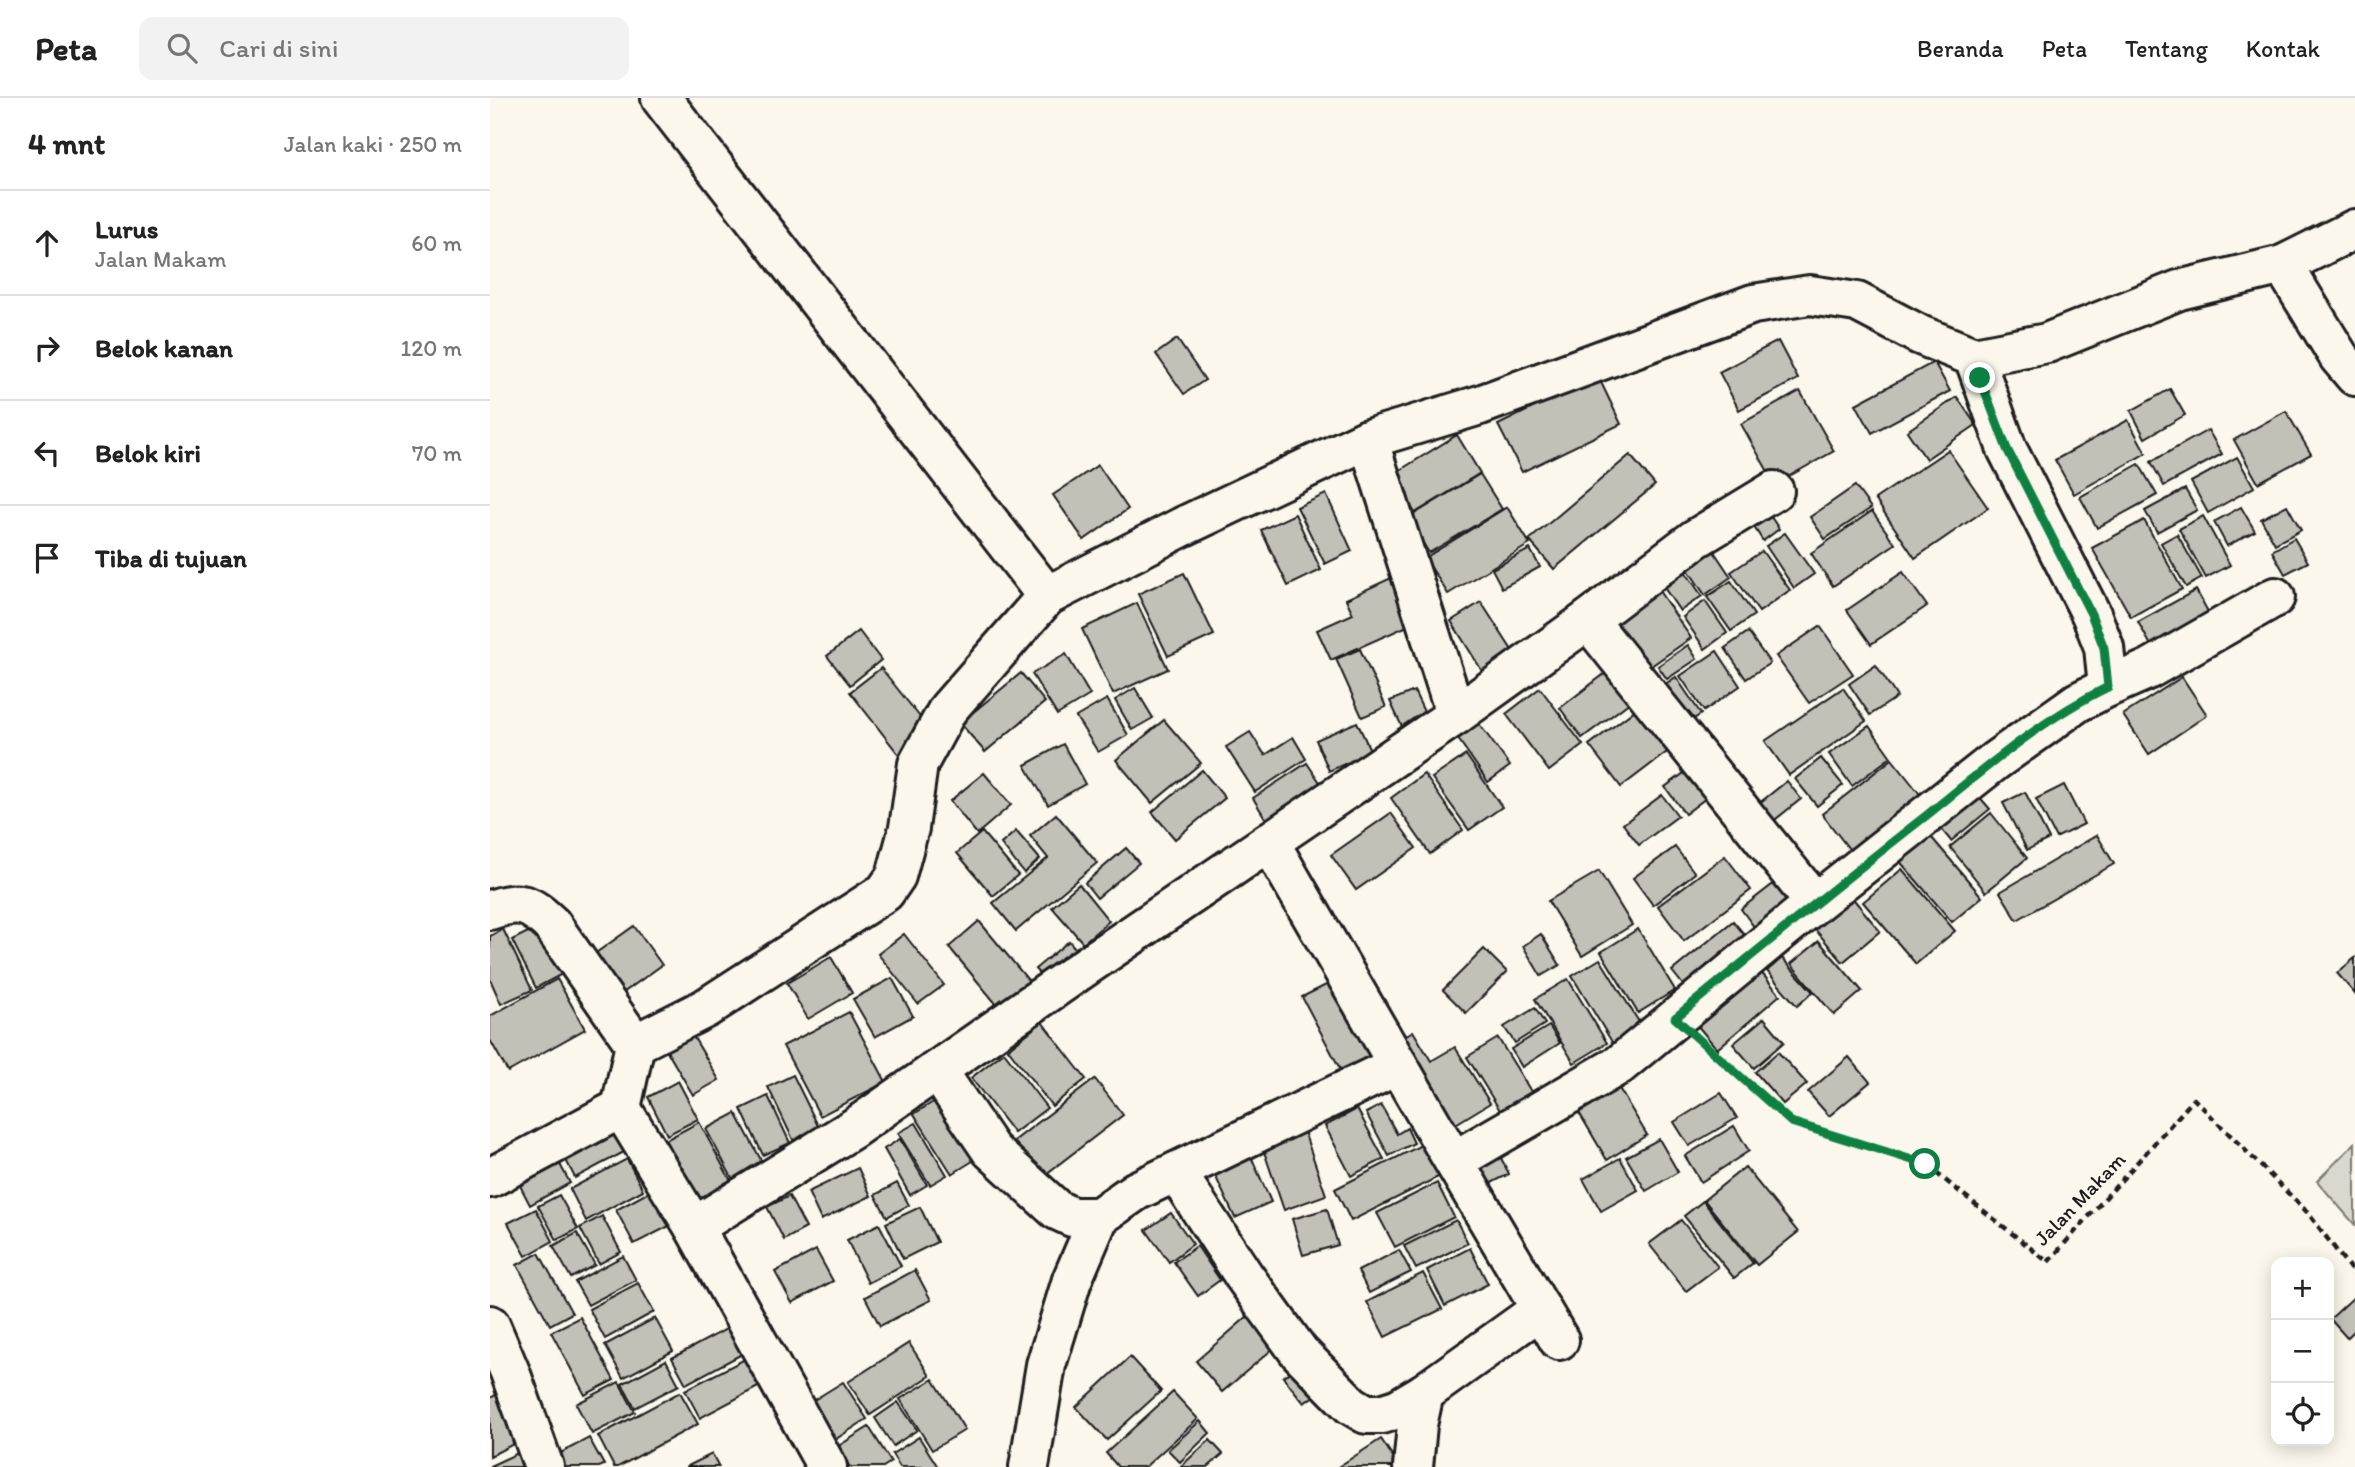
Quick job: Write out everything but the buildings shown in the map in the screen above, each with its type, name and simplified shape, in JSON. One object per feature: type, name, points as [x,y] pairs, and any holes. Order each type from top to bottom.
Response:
[{"type":"street","points":[[661,98],[1047,596]]},
{"type":"street","points":[[635,1044],[706,1008],[885,892],[897,876],[909,828],[918,764],[948,709],[1047,596],[1182,527],[1368,439],[1480,405],[1753,304],[1810,295],[1857,302],[1920,335],[1974,357],[2047,342],[2179,290],[2283,265],[2355,229]]},
{"type":"street","points":[[2283,265],[2339,357],[2355,376]]},
{"type":"street","points":[[1974,357],[2007,449],[2091,614],[2104,648],[2108,687]]},
{"type":"street","points":[[1368,439],[1456,715]]},
{"type":"street","points":[[694,1227],[854,1128],[1456,715],[1695,539],[1774,491]]},
{"type":"street","points":[[1454,1161],[1619,1065],[1815,903],[1995,761],[2078,702],[2149,669],[2275,597]]},
{"type":"street","points":[[1588,620],[1815,903]]},
{"type":"street","points":[[1176,1172],[1244,1276],[1299,1352],[1351,1405],[1366,1413],[1381,1414],[1396,1409],[1550,1324],[1270,843]]},
{"type":"street","points":[[490,910],[508,904],[523,904],[536,910],[552,925],[635,1044],[621,1108],[694,1227],[827,1467]]},
{"type":"street","points":[[1029,1467],[1045,1365],[1072,1280],[1099,1217],[1136,1191],[1398,1065]]},
{"type":"street","points":[[937,1070],[991,1150],[1057,1210],[1072,1217],[1099,1217]]},
{"type":"street","points":[[490,1178],[621,1108]]},
{"type":"street","points":[[490,1325],[510,1371],[544,1467]]},
{"type":"street","points":[[1413,1467],[1417,1424],[1424,1393]]},
{"type":"path","name":"Jalan Makam","points":[[1675,1018],[1791,1122],[1925,1164],[2048,1262],[2194,1099],[2308,1213],[2355,1275]]},
{"type":"shaded area","points":[[2355,1143],[2355,1225],[2317,1181]]},
{"type":"route","points":[[1925,1164],[1791,1122],[1675,1018],[1995,761],[2078,702],[2108,687],[2104,648],[2091,614],[2007,449],[1980,378]]}]
